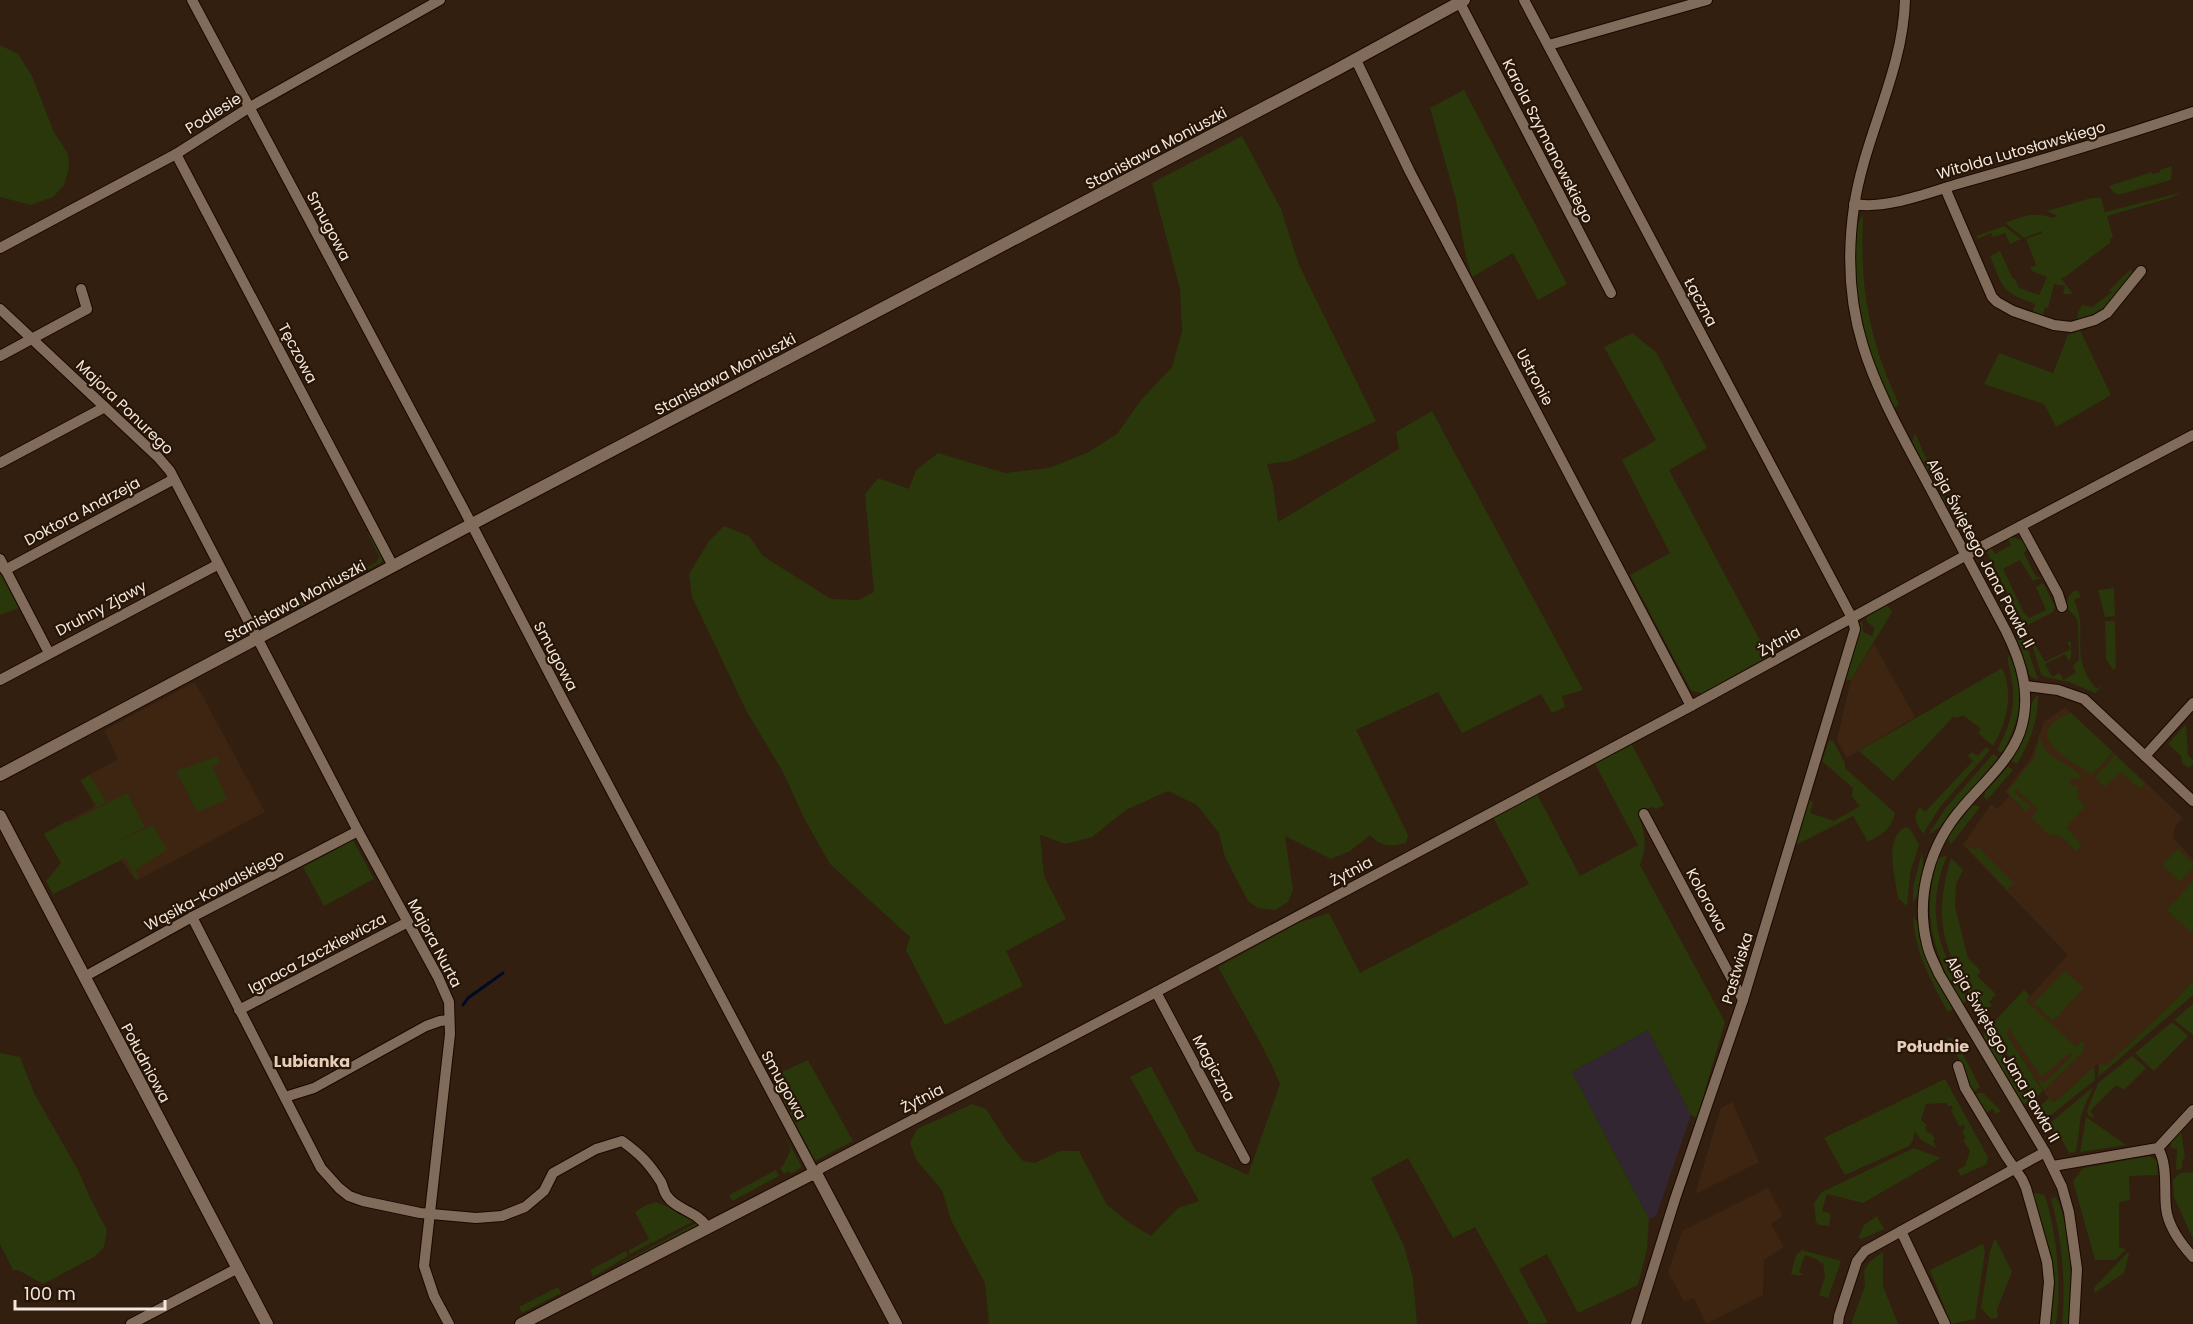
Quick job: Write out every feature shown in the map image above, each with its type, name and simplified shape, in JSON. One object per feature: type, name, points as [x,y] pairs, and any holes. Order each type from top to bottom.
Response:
[{"type":"street","name":"Smugowa","points":[[192,0],[896,1324]]},
{"type":"street","name":"Podlesie","points":[[0,248],[176,154],[249,107],[440,0]]},
{"type":"street","name":"Łączna","points":[[1524,0],[1852,618]]},
{"type":"street","points":[[1549,45],[1707,0]]},
{"type":"street","name":"Aleja Świętego Jana Pawła II","points":[[1905,0],[1897,58],[1854,204],[1849,267],[1853,311],[1863,350],[1885,403],[2017,653],[2026,687],[2023,719],[2013,746],[2005,760],[1962,807],[1936,846],[1925,882],[1923,907],[1927,947],[1939,974],[2053,1166],[2069,1212],[2074,1243],[2077,1269],[2074,1324]]},
{"type":"street","name":"Stanisława Moniuszki","points":[[0,775],[1356,60],[1462,1]]},
{"type":"street","name":"Karola Szymanowskiego","points":[[1462,1],[1611,293]]},
{"type":"street","name":"Ustronie","points":[[1356,60],[1410,172],[1691,706]]},
{"type":"street","name":"Witolda Lutosławskiego","points":[[1854,204],[1878,206],[1945,188],[2095,145],[2192,112]]},
{"type":"street","name":"Tęczowa","points":[[176,154],[393,566]]},
{"type":"street","points":[[1945,188],[1992,297],[1996,302],[2013,311],[2065,327],[2081,324],[2107,313],[2140,271]]},
{"type":"street","points":[[0,356],[87,309],[81,289]]},
{"type":"street","name":"Majora Ponurego","points":[[0,309],[158,457],[174,479],[257,640]]},
{"type":"street","points":[[0,463],[105,407]]},
{"type":"street","name":"Żytnia","points":[[521,1324],[809,1174],[815,1174],[821,1168],[1156,992],[2193,435]]},
{"type":"street","name":"Doktora Andrzeja","points":[[6,570],[174,479]]},
{"type":"street","points":[[2021,526],[2058,594],[2062,607]]},
{"type":"street","points":[[0,559],[49,653]]},
{"type":"street","name":"Druhny Zjawy","points":[[0,680],[217,565]]},
{"type":"street","name":"Pastwiska","points":[[1636,1324],[1743,1000],[1855,629],[1852,618]]},
{"type":"street","name":"Majora Nurta","points":[[257,640],[438,977],[449,1002],[450,1034],[423,1266],[434,1296],[449,1324]]},
{"type":"street","points":[[2026,687],[2058,690],[2084,699],[2193,801]]},
{"type":"street","points":[[2145,756],[2193,703]]},
{"type":"street","name":"Kolorowa","points":[[1644,814],[1743,1000]]},
{"type":"street","name":"Południowa","points":[[0,816],[267,1324]]},
{"type":"street","name":"Wąsika-Kowalskiego","points":[[84,977],[192,917],[358,831]]},
{"type":"street","points":[[192,917],[321,1168],[349,1196],[363,1201],[429,1214],[476,1218],[502,1216],[525,1207],[543,1191],[553,1173],[596,1149],[622,1141],[642,1155],[662,1184],[667,1196],[677,1205],[702,1218],[708,1228]]},
{"type":"street","name":"Ignaca Zaczkiewicza","points":[[239,1010],[408,922]]},
{"type":"street","name":"Magiczna","points":[[1156,992],[1245,1159]]},
{"type":"street","points":[[285,1097],[314,1088],[426,1026],[449,1020]]},
{"type":"street","points":[[1958,1066],[1965,1088],[2006,1156],[2016,1168],[2026,1188],[2047,1262],[2049,1282],[2045,1324]]},
{"type":"street","points":[[2053,1166],[2158,1148],[2193,1110]]},
{"type":"street","points":[[2158,1148],[2163,1158],[2166,1211],[2175,1233],[2193,1257]]},
{"type":"street","points":[[1838,1324],[1857,1262],[1864,1251],[2045,1152]]},
{"type":"street","points":[[1901,1231],[1945,1324]]},
{"type":"street","points":[[131,1324],[237,1268]]},
{"type":"shaded area","points":[[1874,644],[1915,717],[1847,758],[1837,740],[1851,680]]},
{"type":"shaded area","points":[[195,682],[265,812],[136,881],[121,860],[53,894],[46,881],[61,863],[44,834],[95,806],[80,780],[118,759],[104,730]]},
{"type":"shaded area","points":[[2065,707],[2183,818],[2175,826],[2173,838],[2193,859],[2193,980],[2178,998],[2107,1066],[2099,1064],[2094,1066],[2053,1102],[2046,1095],[2007,1035],[2006,1026],[2010,1018],[2068,955],[1963,845],[1991,804],[1997,809],[2008,798],[2009,795],[2005,792],[2031,758],[2044,722]]},
{"type":"shaded area","points":[[1648,1030],[1691,1115],[1656,1216],[1649,1219],[1572,1072]]},
{"type":"shaded area","points":[[1732,1102],[1759,1162],[1695,1194],[1721,1108]]},
{"type":"shaded area","points":[[1768,1188],[1783,1216],[1771,1224],[1784,1247],[1764,1260],[1763,1295],[1706,1324],[1694,1298],[1684,1302],[1668,1272],[1682,1231]]},
{"type":"green space","points":[[0,45],[18,54],[32,76],[53,130],[68,154],[69,168],[64,185],[53,197],[31,205],[0,197]]},
{"type":"green space","points":[[1464,90],[1567,284],[1538,300],[1513,253],[1472,277],[1466,257],[1456,200],[1430,108]]},
{"type":"green space","points":[[1242,136],[1281,209],[1299,265],[1376,421],[1291,461],[1267,464],[1273,485],[1278,522],[1399,449],[1396,432],[1432,411],[1583,690],[1562,696],[1565,707],[1552,713],[1541,694],[1462,733],[1438,692],[1356,730],[1408,835],[1406,843],[1386,845],[1370,835],[1350,851],[1331,859],[1285,836],[1293,890],[1288,902],[1275,910],[1258,908],[1248,901],[1225,857],[1219,833],[1197,805],[1168,791],[1126,810],[1092,837],[1066,844],[1040,835],[1044,876],[1066,919],[1006,951],[1023,986],[945,1025],[906,950],[910,937],[830,864],[804,818],[783,772],[747,712],[692,597],[689,574],[709,541],[724,526],[749,536],[763,556],[831,599],[858,600],[874,592],[865,494],[878,478],[909,489],[916,470],[938,453],[1005,473],[1049,468],[1087,453],[1117,434],[1141,400],[1172,367],[1182,331],[1180,289],[1152,183]]},
{"type":"green space","points":[[2172,166],[2171,180],[2118,195],[2109,186],[2152,172],[2153,174],[2160,172]]},
{"type":"green space","points":[[2183,192],[2170,198],[2107,216],[2113,237],[2110,239],[2111,242],[2061,278],[2073,294],[2063,294],[2065,286],[2054,284],[2048,308],[2045,307],[2043,315],[2033,312],[2035,304],[2015,296],[2005,288],[1990,256],[2000,251],[2019,288],[2039,295],[2047,277],[2030,268],[2036,265],[2026,239],[2042,231],[2024,238],[2005,223],[2029,215],[2052,218],[2058,216],[2047,211],[2091,198],[2101,198],[2105,212]]},
{"type":"green space","points":[[1863,215],[1863,266],[1868,312],[1880,357],[1899,404],[1894,408],[1872,359],[1856,293],[1854,247],[1856,228]]},
{"type":"green space","points":[[2004,226],[2021,239],[2010,244],[2005,233],[1993,237],[1991,233],[1978,239],[1976,236]]},
{"type":"green space","points":[[2131,269],[2132,273],[2101,312],[2077,320],[2082,305],[2092,307],[2112,292],[2108,291]]},
{"type":"green space","points":[[2080,330],[2111,395],[2056,427],[2044,404],[1984,384],[1999,353],[2053,373],[2068,335]]},
{"type":"green space","points":[[1632,333],[1656,352],[1707,448],[1669,470],[1769,657],[1701,695],[1691,690],[1630,575],[1670,553],[1622,460],[1656,440],[1604,347]]},
{"type":"green space","points":[[1915,433],[1949,510],[1912,442]]},
{"type":"green space","points":[[371,533],[382,555],[382,562],[267,624],[257,624],[252,615],[255,614],[261,622],[377,562],[379,556],[368,534]]},
{"type":"green space","points":[[2008,539],[2019,539],[2025,543],[2028,548],[2024,553],[2036,577],[2043,577],[2033,581],[2020,560],[2003,569],[2024,613],[2029,618],[2046,610],[2036,587],[2043,583],[2055,607],[2053,612],[2024,627],[1987,552],[1991,548],[1995,554],[2011,545]]},
{"type":"green space","points":[[0,572],[19,608],[0,615]]},
{"type":"green space","points":[[2114,588],[2115,616],[2105,617],[2098,590]]},
{"type":"green space","points":[[2078,591],[2081,597],[2074,600],[2080,624],[2083,666],[2097,689],[2103,685],[2095,693],[2041,674],[2032,644],[2034,643],[2045,662],[2071,649],[2071,659],[2068,660],[2065,654],[2045,664],[2052,677],[2060,673],[2063,680],[2076,673],[2073,666],[2079,660],[2078,622],[2067,606],[2070,595]]},
{"type":"green space","points":[[1887,605],[1892,612],[1851,680],[1846,680],[1859,624],[1862,621],[1863,632],[1872,636],[1875,628],[1868,623],[1866,617]]},
{"type":"green space","points":[[2012,616],[2026,644],[2038,680],[2030,676],[2010,618]]},
{"type":"green space","points":[[2105,621],[2115,621],[2116,668],[2113,670],[2106,659]]},
{"type":"green space","points":[[2008,654],[2014,666],[2020,691],[2017,717],[2002,753],[1997,750],[2008,726],[2013,700]]},
{"type":"green space","points":[[2002,668],[2008,688],[2007,708],[2002,728],[1993,746],[1978,733],[1981,729],[1963,715],[1953,717],[1893,781],[1859,751]]},
{"type":"green space","points":[[2038,696],[2038,705],[2035,723],[2026,748],[2017,764],[2011,761],[2025,734],[2031,704]]},
{"type":"green space","points":[[2071,713],[2113,752],[2092,775],[2061,754],[2048,738],[2048,729],[2055,721]]},
{"type":"green space","points":[[2186,724],[2188,755],[2193,760],[2189,768],[2182,763],[2181,756],[2168,744]]},
{"type":"green space","points":[[2039,739],[2048,753],[2071,767],[2081,777],[2081,779],[2071,778],[2070,785],[2078,787],[2077,797],[2085,807],[2066,827],[2082,845],[2076,851],[2062,837],[2048,834],[2032,818],[2038,809],[2016,789],[2014,792],[2030,807],[2026,812],[2007,792],[2034,758]]},
{"type":"green space","points":[[1829,740],[1833,741],[1845,763],[1845,768],[1895,813],[1891,824],[1885,831],[1868,842],[1853,816],[1794,846],[1808,799],[1813,802],[1810,813],[1834,821],[1860,806],[1852,797],[1853,788],[1822,761]]},
{"type":"green space","points":[[1631,743],[1664,805],[1657,809],[1651,807],[1638,815],[1645,840],[1640,865],[1725,1022],[1697,1118],[1691,1115],[1648,1030],[1572,1072],[1649,1219],[1647,1249],[1638,1285],[1578,1313],[1547,1254],[1519,1269],[1548,1323],[1529,1324],[1475,1227],[1453,1238],[1408,1158],[1371,1178],[1404,1246],[1413,1278],[1417,1324],[989,1324],[985,1283],[951,1220],[942,1190],[917,1161],[910,1143],[917,1129],[972,1104],[986,1109],[1023,1161],[1035,1163],[1060,1151],[1079,1151],[1107,1205],[1151,1236],[1178,1208],[1199,1201],[1130,1077],[1151,1066],[1196,1151],[1248,1175],[1280,1084],[1218,967],[1300,922],[1329,913],[1360,973],[1529,884],[1493,817],[1537,794],[1580,876],[1638,845],[1594,762]]},
{"type":"green space","points":[[1986,747],[1990,750],[1940,807],[1923,834],[1916,820],[1917,811],[1920,807],[1925,812],[1973,761],[1968,756],[1972,752],[1978,756]]},
{"type":"green space","points":[[1993,754],[1999,758],[1940,827],[1928,835],[1945,809]]},
{"type":"green space","points":[[2115,755],[2145,783],[2140,789],[2121,772],[2105,787],[2095,777]]},
{"type":"green space","points":[[218,756],[219,763],[213,767],[227,800],[197,812],[176,771]]},
{"type":"green space","points":[[2008,766],[2013,770],[1987,800],[1984,797],[1985,792]]},
{"type":"green space","points":[[90,775],[106,802],[97,807],[81,781]]},
{"type":"green space","points":[[127,793],[145,827],[113,844],[153,825],[167,850],[135,870],[139,877],[136,879],[125,858],[53,894],[46,881],[61,863],[44,834]]},
{"type":"green space","points":[[1972,806],[1980,807],[1951,844],[1948,838],[1950,833]]},
{"type":"green space","points":[[1905,827],[1910,829],[1919,845],[1910,873],[1907,906],[1899,899],[1897,893],[1892,857],[1895,840]]},
{"type":"green space","points":[[353,840],[374,879],[324,906],[303,867]]},
{"type":"green space","points":[[1965,845],[1975,850],[1979,848],[2014,883],[2007,890]]},
{"type":"green space","points":[[2178,849],[2193,863],[2193,868],[2180,882],[2162,865]]},
{"type":"green space","points":[[1922,852],[1922,878],[1913,903],[1913,887]]},
{"type":"green space","points":[[1947,855],[1936,895],[1936,913],[1938,930],[1949,964],[1968,1000],[1962,1004],[1937,951],[1930,916],[1930,898],[1938,858]]},
{"type":"green space","points":[[1951,858],[1963,870],[1956,884],[1955,907],[1968,958],[1981,971],[1977,976],[1996,994],[1989,1002],[1992,1005],[1982,1016],[1960,975],[1946,940],[1942,904]]},
{"type":"green space","points":[[2193,881],[2193,932],[2192,933],[2167,910]]},
{"type":"green space","points":[[1913,917],[1918,922],[1930,968],[1953,1009],[1948,1012],[1920,955]]},
{"type":"green space","points":[[2065,971],[2084,988],[2053,1021],[2034,1003]]},
{"type":"green space","points":[[2193,980],[2193,995],[2098,1077],[2099,1064],[2107,1065],[2178,998]]},
{"type":"green space","points":[[2024,990],[2030,996],[2026,1001],[2076,1047],[2080,1042],[2084,1042],[2083,1052],[2044,1090],[2038,1081],[2044,1083],[2072,1056],[2070,1053],[2041,1077],[2014,1037],[2011,1028],[2007,1029],[2007,1035],[2043,1091],[2034,1099],[1990,1026]]},
{"type":"green space","points":[[2193,1004],[2193,1035],[2174,1020]]},
{"type":"green space","points":[[2172,1022],[2188,1036],[2154,1071],[2135,1053]]},
{"type":"green space","points":[[1986,1029],[2030,1103],[2022,1103],[1983,1038]]},
{"type":"green space","points":[[1947,1037],[1955,1039],[1980,1087],[1972,1093],[1967,1084],[1965,1070]]},
{"type":"green space","points":[[0,1053],[20,1057],[34,1093],[79,1172],[107,1230],[104,1247],[94,1257],[43,1284],[18,1270],[13,1270],[0,1244]]},
{"type":"green space","points":[[2132,1056],[2146,1068],[2124,1090],[2116,1085],[2090,1111],[2093,1118],[2088,1115],[2087,1111],[2098,1083]]},
{"type":"green space","points":[[808,1060],[853,1141],[815,1161],[771,1077]]},
{"type":"green space","points":[[2094,1066],[2095,1080],[2046,1119],[2039,1107],[2049,1098],[2053,1102],[2060,1098]]},
{"type":"green space","points":[[1945,1079],[1988,1157],[1987,1164],[1961,1176],[1957,1170],[1965,1166],[1970,1151],[1963,1140],[1966,1138],[1962,1131],[1965,1128],[1964,1125],[1959,1126],[1951,1110],[1952,1106],[1946,1103],[1926,1104],[1921,1120],[1927,1125],[1925,1128],[1927,1132],[1931,1133],[1935,1139],[1933,1141],[1936,1148],[1921,1140],[1915,1131],[1909,1146],[1845,1175],[1824,1138]]},
{"type":"green space","points":[[2093,1087],[2081,1115],[2076,1152],[2069,1153],[2061,1138],[2058,1139],[2049,1124]]},
{"type":"green space","points":[[1983,1093],[2001,1111],[1996,1114],[1993,1109],[1985,1114],[1973,1096]]},
{"type":"green space","points":[[2086,1117],[2126,1145],[2080,1152]]},
{"type":"green space","points":[[780,1127],[802,1167],[791,1174],[789,1171],[784,1174],[780,1168],[791,1149]]},
{"type":"green space","points":[[2181,1131],[2185,1157],[2182,1161],[2182,1169],[2176,1170],[2177,1149],[2171,1148],[2171,1143]]},
{"type":"green space","points":[[1914,1148],[1941,1158],[1863,1203],[1827,1194],[1822,1211],[1831,1214],[1829,1226],[1819,1225],[1816,1222],[1814,1203],[1822,1192]]},
{"type":"green space","points":[[2149,1156],[2157,1160],[2158,1175],[2129,1176],[2130,1200],[2119,1202],[2119,1247],[2126,1249],[2115,1260],[2095,1260],[2073,1181],[2083,1168]]},
{"type":"green space","points":[[776,1170],[779,1176],[732,1201],[729,1195]]},
{"type":"green space","points":[[2193,1172],[2193,1239],[2174,1197],[2173,1180],[2180,1173]]},
{"type":"green space","points":[[2031,1192],[2045,1195],[2053,1227],[2058,1275],[2056,1324],[2049,1324],[2052,1289]]},
{"type":"green space","points":[[2056,1197],[2062,1210],[2069,1242],[2071,1294],[2068,1324],[2062,1324],[2064,1292],[2062,1261],[2051,1199]]},
{"type":"green space","points":[[656,1202],[698,1219],[630,1254],[628,1251],[649,1239],[635,1212]]},
{"type":"green space","points":[[1877,1216],[1884,1229],[1862,1239],[1858,1238],[1864,1225]]},
{"type":"green space","points":[[700,1221],[696,1227],[622,1263]]},
{"type":"green space","points":[[1995,1238],[2012,1272],[1997,1309],[1998,1318],[1991,1319],[1981,1308],[1990,1251]]},
{"type":"green space","points":[[1983,1244],[1985,1252],[1975,1319],[1951,1324],[1930,1270]]},
{"type":"green space","points":[[1802,1250],[1841,1261],[1828,1298],[1819,1295],[1825,1276],[1823,1262],[1820,1263],[1805,1255],[1799,1272],[1803,1274],[1799,1276],[1791,1274],[1796,1255]]},
{"type":"green space","points":[[626,1251],[628,1256],[593,1277],[590,1270]]},
{"type":"green space","points":[[1883,1252],[1883,1286],[1898,1324],[1851,1324],[1865,1286],[1864,1271],[1869,1262]]},
{"type":"green space","points":[[2128,1252],[2124,1273],[2094,1293],[2094,1288]]},
{"type":"green space","points":[[558,1287],[561,1293],[522,1313],[519,1307]]},
{"type":"waterway","points":[[463,1005],[468,998],[503,973]]},
{"type":"district","name":"Południe","points":[[1933,1046]]},
{"type":"district","name":"Lubianka","points":[[312,1061]]}]
